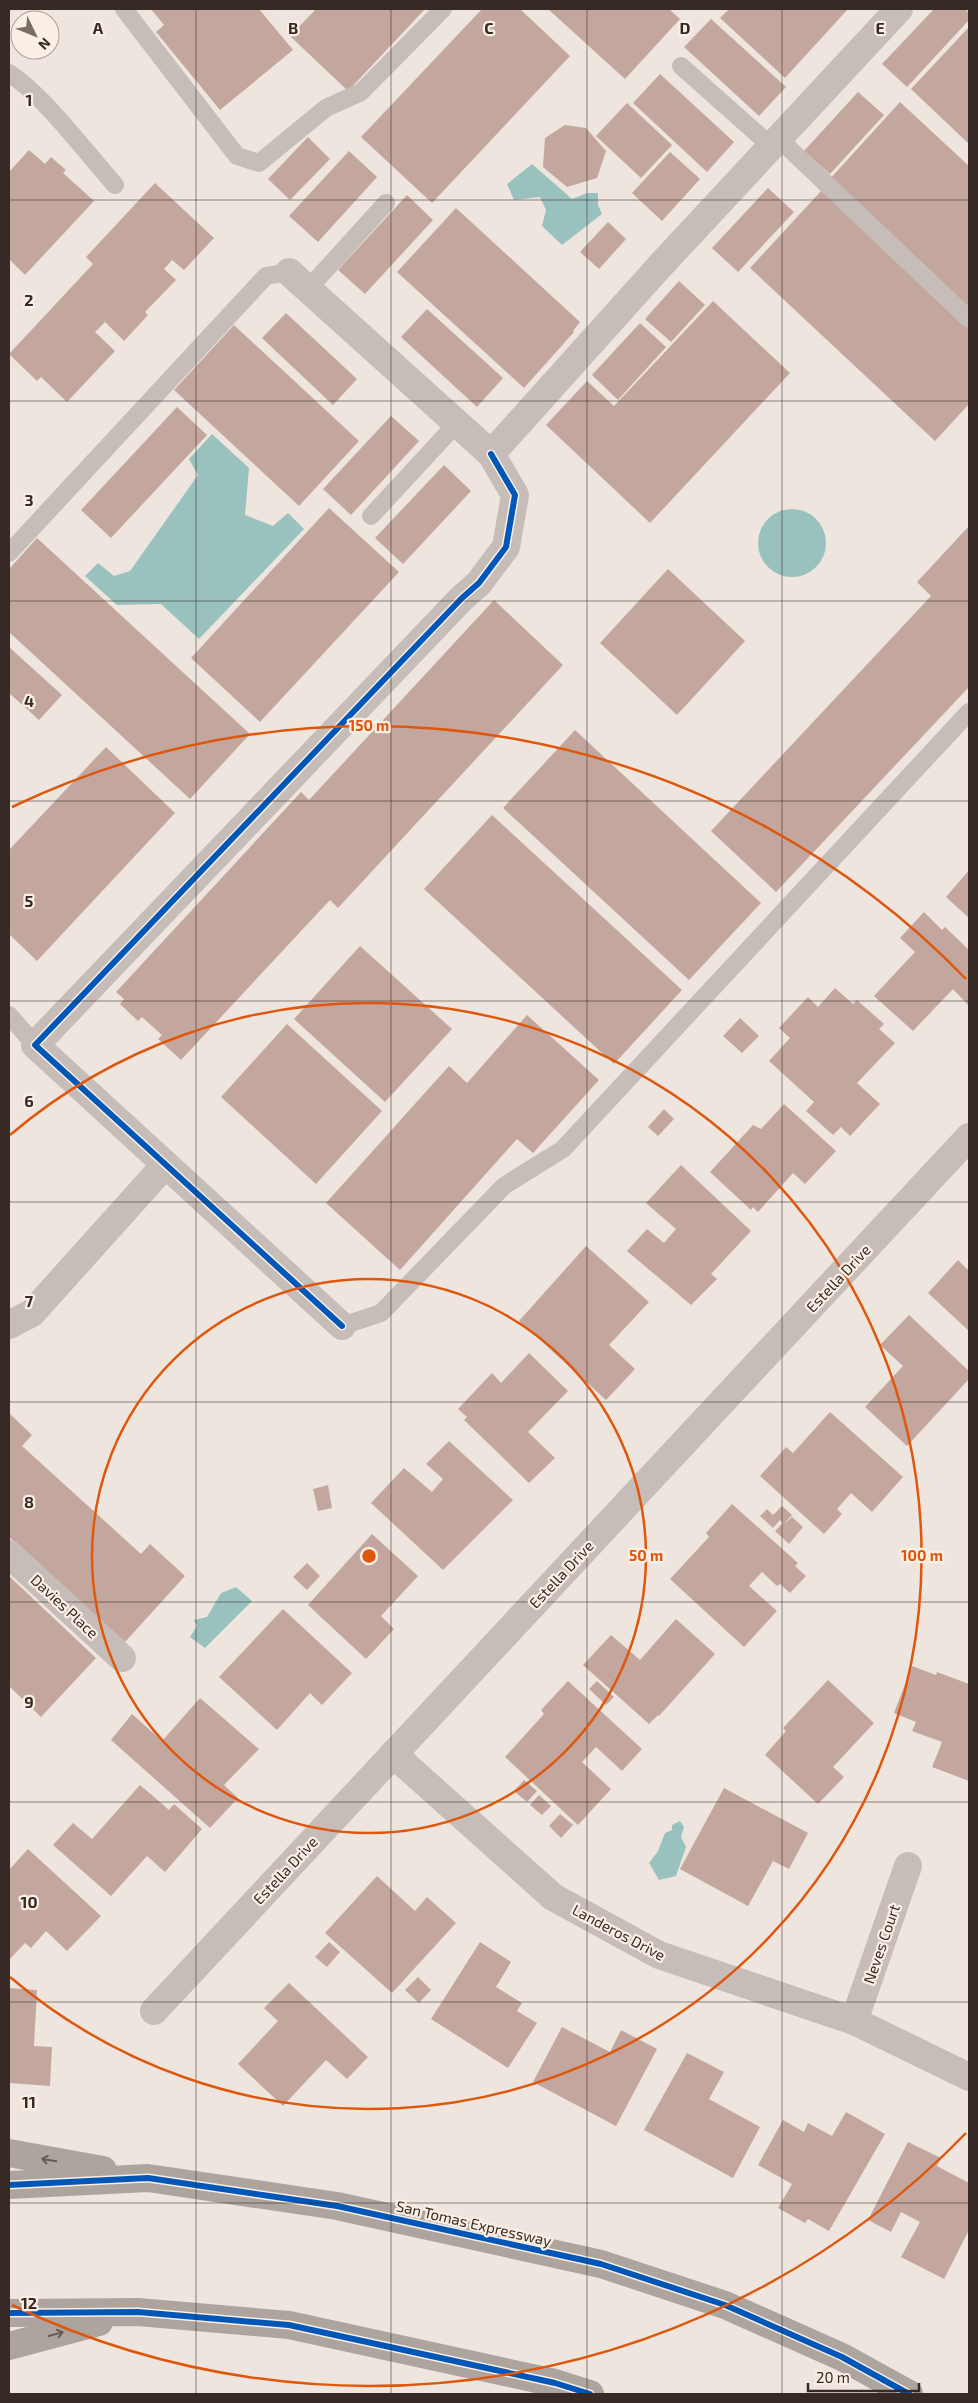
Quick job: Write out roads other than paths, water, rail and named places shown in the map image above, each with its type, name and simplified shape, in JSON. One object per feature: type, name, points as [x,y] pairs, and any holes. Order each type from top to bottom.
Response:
[{"type":"highway","points":[[9,2153],[148,2178]]},
{"type":"highway","name":"San Tomas Expressway","points":[[9,2185],[148,2178],[337,2206],[601,2264],[725,2305],[842,2357],[909,2394]]},
{"type":"highway","points":[[9,2313],[138,2312],[289,2325],[555,2383],[590,2394]]},
{"type":"highway","points":[[9,2346],[138,2312]]},
{"type":"street","points":[[491,454],[898,9]]},
{"type":"street","points":[[299,280],[458,422],[491,454],[515,495],[506,546],[479,583],[462,598],[35,1045],[342,1326]]},
{"type":"street","name":"Estella Drive","points":[[154,2011],[969,1137]]},
{"type":"street","points":[[9,1324],[32,1312],[165,1165]]},
{"type":"street","name":"Davies Place","points":[[9,1554],[122,1658]]},
{"type":"street","name":"Landeros Drive","points":[[393,1754],[553,1897],[659,1955],[854,2021],[969,2076]]},
{"type":"street","name":"Neves Court","points":[[854,2021],[908,1866]]},
{"type":"lane","points":[[124,9],[237,156],[259,163],[326,108],[361,92],[444,9]]},
{"type":"lane","points":[[681,66],[775,142],[969,319]]},
{"type":"lane","points":[[9,73],[21,81],[41,102],[115,185]]},
{"type":"lane","points":[[9,553],[266,276],[299,280],[386,203]]},
{"type":"lane","points":[[371,516],[458,422]]},
{"type":"lane","points":[[342,1326],[381,1313],[504,1186],[563,1149],[969,712]]},
{"type":"lane","points":[[9,1015],[35,1045]]},
{"type":"water","points":[[532,164],[572,199],[587,193],[598,193],[598,205],[602,214],[562,245],[542,226],[546,210],[540,197],[514,200],[507,184]]},
{"type":"water","points":[[212,434],[249,468],[245,515],[273,526],[288,513],[304,529],[199,639],[161,604],[117,605],[85,576],[98,563],[114,576],[130,571],[198,475],[189,459]]},
{"type":"water","points":[[792,509],[805,512],[816,519],[823,530],[826,543],[823,556],[816,567],[805,574],[792,577],[779,574],[768,567],[761,556],[758,543],[761,530],[768,519],[779,512]]},
{"type":"water","points":[[236,1587],[252,1601],[205,1648],[190,1637],[197,1626],[194,1620],[207,1617],[221,1593]]},
{"type":"water","points":[[680,1821],[684,1827],[681,1837],[686,1847],[676,1876],[659,1880],[649,1863],[658,1851],[665,1833],[672,1830],[672,1825]]}]
